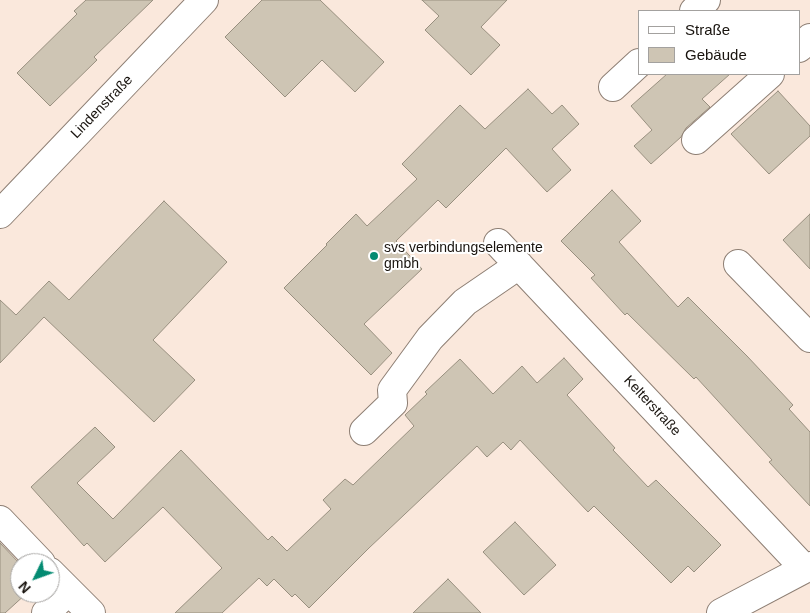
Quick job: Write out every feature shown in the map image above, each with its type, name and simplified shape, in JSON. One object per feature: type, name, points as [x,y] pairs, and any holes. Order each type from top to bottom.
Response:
[{"type":"street","name":"Lindenstraße","points":[[0,214],[204,0]]},
{"type":"street","points":[[695,10],[706,0]]},
{"type":"street","points":[[800,47],[810,38]]},
{"type":"street","points":[[613,87],[638,63]]},
{"type":"street","points":[[696,140],[769,75]]},
{"type":"street","name":"Kelterstraße","points":[[498,243],[807,567],[721,613]]},
{"type":"street","points":[[738,264],[810,338]]},
{"type":"street","points":[[364,431],[393,403],[392,390],[430,338],[465,302],[520,265]]},
{"type":"street","points":[[0,520],[31,553]]},
{"type":"street","points":[[60,583],[91,613]]},
{"type":"building","points":[[86,0],[153,0],[94,57],[97,60],[50,106],[17,73],[77,14],[74,11]]},
{"type":"building","points":[[262,0],[320,0],[384,62],[355,92],[322,60],[285,97],[225,37]]},
{"type":"building","points":[[422,0],[507,0],[481,27],[500,45],[471,75],[425,30],[439,16]]},
{"type":"building","points":[[666,75],[729,75],[702,99],[710,107],[686,128],[681,137],[651,164],[634,146],[652,130],[631,106]]},
{"type":"building","points":[[528,89],[552,114],[562,105],[579,124],[552,149],[571,170],[547,192],[506,148],[446,208],[438,200],[396,241],[422,269],[364,324],[392,353],[371,375],[284,288],[356,214],[367,226],[417,179],[402,164],[460,105],[485,129]]},
{"type":"building","points":[[778,91],[810,126],[810,136],[769,174],[731,134]]},
{"type":"building","points":[[612,190],[641,221],[619,242],[678,307],[688,297],[793,405],[789,409],[810,432],[810,506],[769,462],[772,460],[696,377],[694,379],[627,313],[625,315],[591,278],[595,275],[561,241]]},
{"type":"building","points":[[164,201],[227,262],[153,340],[195,380],[154,422],[44,317],[0,363],[0,300],[16,315],[49,281],[69,300]]},
{"type":"building","points":[[810,214],[810,269],[783,240]]},
{"type":"building","points":[[564,358],[583,379],[567,395],[615,448],[613,450],[648,487],[656,480],[721,545],[694,572],[688,566],[671,583],[594,506],[588,512],[520,440],[511,450],[503,442],[487,457],[477,446],[369,548],[309,608],[295,594],[292,597],[274,579],[267,586],[259,578],[222,613],[175,613],[222,568],[163,507],[105,562],[87,543],[84,546],[31,487],[95,427],[115,447],[77,483],[113,519],[181,450],[268,540],[272,536],[287,551],[331,509],[323,500],[345,479],[353,485],[414,426],[405,415],[427,394],[425,392],[460,359],[493,394],[522,366],[537,383]]},
{"type":"building","points":[[515,522],[556,565],[524,595],[483,552]]},
{"type":"building","points":[[0,543],[10,554],[10,603],[16,603],[5,613],[0,613]]},
{"type":"building","points":[[448,579],[481,613],[413,613]]},
{"type":"place","name":"svs verbindungselemente gmbh","points":[[374,256]]}]
